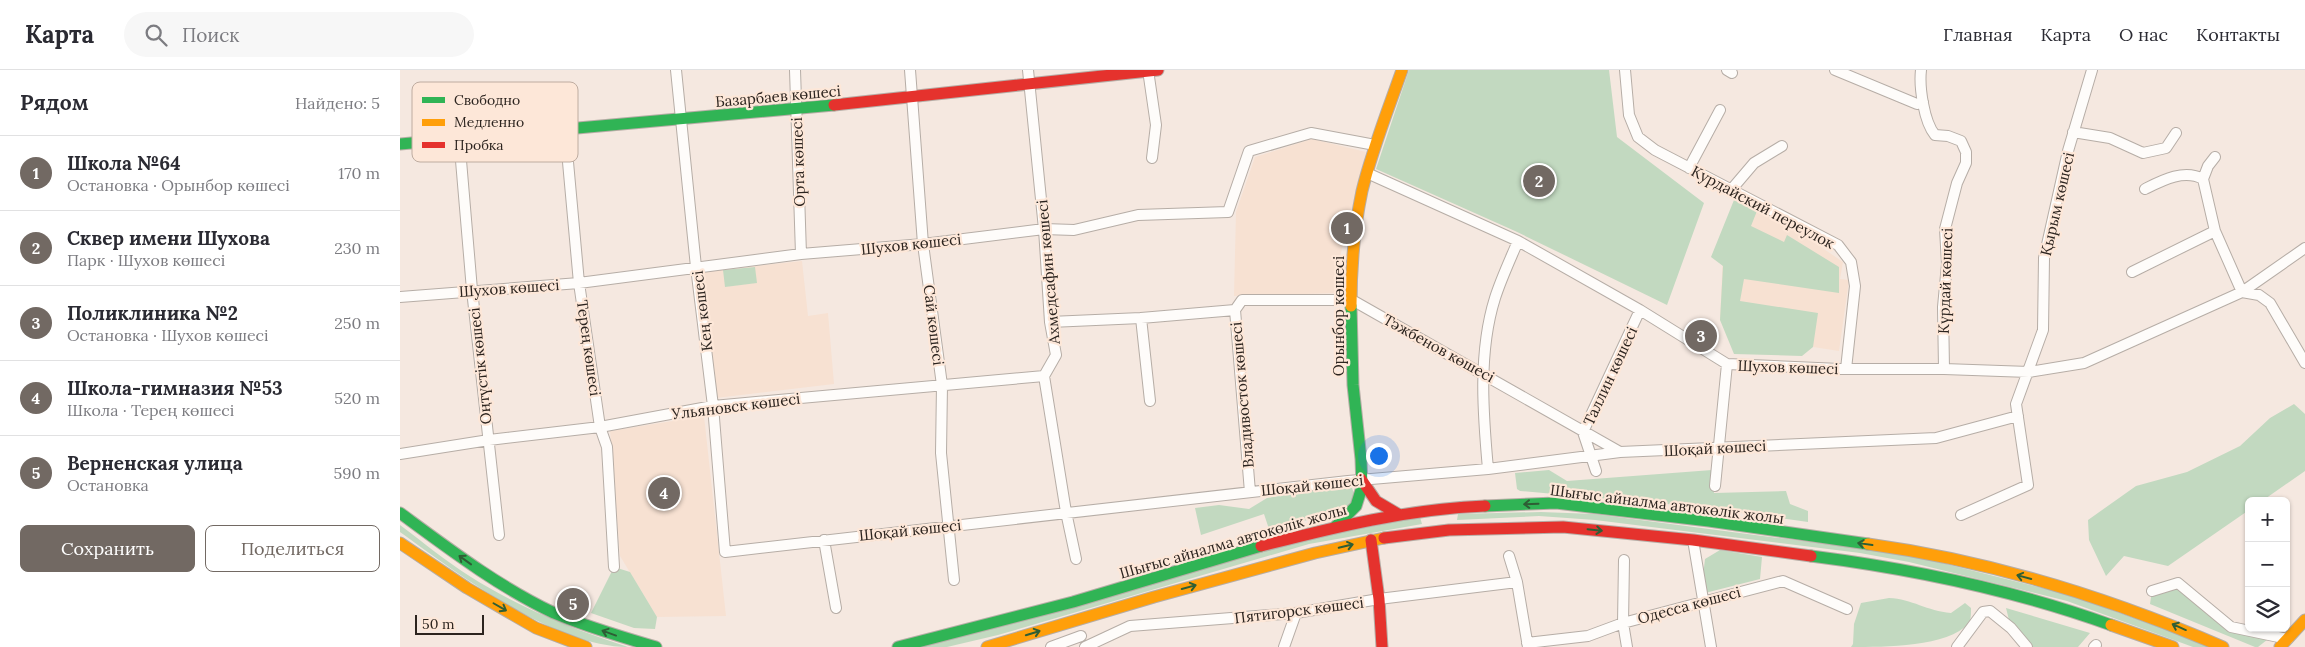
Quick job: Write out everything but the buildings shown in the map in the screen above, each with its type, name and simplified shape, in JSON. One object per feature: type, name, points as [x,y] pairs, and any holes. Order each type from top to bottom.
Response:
[{"type":"main road","name":"Базарбаев көшесі","points":[[578,128],[911,98],[1029,86],[1151,70]]},
{"type":"main road","name":"Орынбор көшесі","points":[[1335,527],[1352,511],[1360,499],[1361,479],[1353,384],[1352,300],[1354,233],[1375,145],[1402,70]]},
{"type":"main road","points":[[1361,479],[1376,501],[1398,514]]},
{"type":"main road","name":"Шығыс айналма автокөлік жолы","points":[[898,647],[1073,602],[1253,548],[1335,527],[1398,514],[1441,508],[1556,503],[1708,521],[1914,550],[2069,588],[2166,622],[2223,647]]},
{"type":"main road","points":[[400,513],[477,569],[542,606],[613,635],[656,647]]},
{"type":"main road","points":[[987,647],[1281,562],[1371,540],[1449,530],[1563,526],[1693,540],[1852,561],[1981,586],[2074,612],[2173,647]]},
{"type":"main road","points":[[1371,540],[1379,599],[1382,647]]},
{"type":"main road","points":[[400,544],[467,588],[536,628],[586,647]]},
{"type":"main road","points":[[2284,643],[2305,620]]},
{"type":"street","name":"Кең көшесі","points":[[676,70],[696,267],[713,406],[725,552]]},
{"type":"street","name":"Орта көшесі","points":[[795,70],[801,254]]},
{"type":"street","name":"Сай көшесі","points":[[910,70],[923,244],[942,385],[941,453],[950,526],[954,580]]},
{"type":"street","name":"Ахмедсафин көшесі","points":[[1028,70],[1044,230],[1050,322],[1056,355],[1044,376]]},
{"type":"street","points":[[1151,70],[1156,125],[1152,158]]},
{"type":"street","name":"Курдайский переулок","points":[[1625,70],[1628,84],[1629,115],[1638,137],[1655,150],[1838,245],[1852,262],[1855,286],[1846,369]]},
{"type":"street","points":[[1835,70],[1918,104],[1923,102]]},
{"type":"street","name":"Күрдай көшесі","points":[[1920,70],[1923,102],[1930,129],[1935,134],[1961,141],[1966,152],[1966,163],[1957,183],[1945,229],[1948,264],[1943,307],[1944,369]]},
{"type":"street","name":"Қырым көшесі","points":[[1961,515],[2028,485],[2016,404],[2043,330],[2044,258],[2074,132],[2092,70]]},
{"type":"street","points":[[1689,168],[1720,110]]},
{"type":"street","points":[[2074,132],[2110,138],[2143,153],[2166,148],[2176,134]]},
{"type":"street","name":"Шухов көшесі","points":[[400,297],[579,283],[801,254],[923,244],[1044,230],[1074,230],[1138,215],[1228,212],[1249,151],[1311,133],[1375,145]]},
{"type":"street","points":[[1731,190],[1754,163],[1782,146]]},
{"type":"street","points":[[2215,157],[2208,166],[2203,179],[2215,231],[2242,292],[2259,295],[2270,303],[2305,362]]},
{"type":"street","name":"Оңтүстік көшесі","points":[[461,162],[472,290],[498,535]]},
{"type":"street","name":"Терең көшесі","points":[[568,162],[579,283],[600,427],[607,447],[614,567]]},
{"type":"street","name":"Шухов көшесі","points":[[1367,173],[1518,241],[1640,310],[1727,364],[1846,369],[1944,369],[2029,372],[2084,362],[2242,292],[2305,248]]},
{"type":"street","points":[[2145,189],[2163,180],[2186,174],[2193,174],[2203,179]]},
{"type":"street","points":[[2132,272],[2215,231]]},
{"type":"street","points":[[1488,469],[1482,407],[1485,374],[1483,359],[1494,299],[1518,241]]},
{"type":"street","name":"Тәжбенов көшесі","points":[[1242,300],[1352,300],[1620,452]]},
{"type":"street","name":"Владивосток көшесі","points":[[1242,300],[1235,310],[1250,492]]},
{"type":"street","points":[[1050,322],[1141,318],[1235,310]]},
{"type":"street","name":"Таллин көшесі","points":[[1596,470],[1583,432],[1640,310]]},
{"type":"street","points":[[1141,318],[1150,401]]},
{"type":"street","points":[[1715,486],[1727,364]]},
{"type":"street","points":[[1044,376],[1066,512],[1076,559]]},
{"type":"street","name":"Ульяновск көшесі","points":[[400,454],[489,440],[600,427],[713,406],[1044,376]]},
{"type":"street","name":"Шоқай көшесі","points":[[725,552],[1361,479],[1488,469],[1620,452],[1936,438],[2018,416]]},
{"type":"street","points":[[824,540],[836,608]]},
{"type":"street","points":[[1693,540],[1711,647]]},
{"type":"street","points":[[1509,556],[1517,582],[1528,645]]},
{"type":"street","points":[[1624,560],[1623,623],[1627,647]]},
{"type":"street","name":"Одесса көшесі","points":[[1528,645],[1588,636],[1623,623],[1783,581],[1847,609]]},
{"type":"street","name":"Пятигорск көшесі","points":[[1051,647],[1083,644],[1130,626],[1296,613],[1379,599],[1517,582]]},
{"type":"street","points":[[2152,591],[2178,583],[2231,628],[2284,643]]},
{"type":"street","points":[[1957,647],[1983,612],[1990,611],[2011,628],[2027,647]]},
{"type":"street","points":[[1284,647],[1296,613]]},
{"type":"street","points":[[1078,620],[1083,644]]},
{"type":"shaded area","points":[[1312,139],[1366,152],[1340,257],[1342,293],[1234,296],[1236,212],[1255,157]]},
{"type":"shaded area","points":[[1735,210],[1757,211],[1790,226],[1843,262],[1840,279],[1849,280],[1839,351],[1813,347],[1720,320],[1724,230]]},
{"type":"shaded area","points":[[802,261],[808,316],[828,313],[834,384],[716,398],[700,272]]},
{"type":"shaded area","points":[[704,416],[726,616],[657,617],[620,556],[610,431]]},
{"type":"green space","points":[[1409,70],[1609,70],[1617,137],[1704,203],[1667,305],[1515,231],[1376,169]]},
{"type":"green space","points":[[1734,200],[1757,211],[1751,226],[1784,242],[1787,235],[1839,267],[1839,293],[1744,279],[1740,301],[1818,313],[1813,347],[1802,356],[1734,354],[1720,320],[1723,266],[1711,257]]},
{"type":"green space","points":[[755,267],[757,283],[725,287],[723,270]]},
{"type":"green space","points":[[2294,404],[2305,414],[2305,471],[2268,497],[2245,497],[2245,513],[2168,566],[2124,556],[2106,576],[2089,540],[2088,520],[2136,486],[2187,472],[2240,446],[2270,418]]},
{"type":"green space","points":[[1549,470],[1567,481],[1712,470],[1714,493],[1786,491],[1790,504],[1808,511],[1808,522],[1711,508],[1520,491],[1517,489],[1515,473]]},
{"type":"green space","points":[[1347,486],[1352,488],[1355,496],[1346,511],[1269,529],[1264,514],[1201,535],[1195,508],[1219,505],[1249,509],[1267,498]]},
{"type":"green space","points":[[1541,512],[1594,514],[1910,555],[2070,595],[2209,647],[2193,647],[2067,601],[1909,562],[1860,553],[1595,520],[1539,516],[1457,520],[1458,514]]},
{"type":"green space","points":[[1420,517],[1422,524],[1309,544],[998,635],[947,647],[921,647],[1308,539]]},
{"type":"green space","points":[[400,525],[444,559],[508,598],[567,625],[628,647],[600,644],[570,635],[539,622],[478,587],[450,568],[400,532]]},
{"type":"green space","points":[[1720,550],[1762,557],[1760,579],[1705,593],[1703,576],[1705,559]]},
{"type":"green space","points":[[614,567],[630,572],[657,617],[655,629],[634,628],[591,613]]},
{"type":"green space","points":[[2178,583],[2231,627],[2245,630],[2245,632],[2272,636],[2258,647],[2255,647],[2150,604],[2152,591]]},
{"type":"green space","points":[[1889,598],[1905,600],[1934,610],[1951,613],[1965,603],[1971,608],[1970,620],[1959,631],[1931,641],[1898,646],[1851,647],[1853,644],[1854,624],[1861,603]]},
{"type":"green space","points":[[2006,608],[2090,633],[2078,647],[2027,647],[2011,628]]},
{"type":"traffic: fast","points":[[578,128],[834,105]]},
{"type":"traffic: fast","points":[[400,144],[412,143]]},
{"type":"traffic: fast","points":[[1335,527],[1356,506],[1362,487],[1353,385],[1351,306]]},
{"type":"traffic: fast","points":[[1485,506],[1556,503],[1709,521],[1868,544]]},
{"type":"traffic: fast","points":[[400,513],[475,567],[534,603],[579,623],[656,647]]},
{"type":"traffic: fast","points":[[898,647],[1073,602],[1261,546]]},
{"type":"traffic: fast","points":[[1811,556],[1887,567],[1963,582],[2038,601],[2111,625]]},
{"type":"traffic: slow","points":[[1351,306],[1354,248],[1362,191],[1375,145],[1402,70]]},
{"type":"traffic: slow","points":[[987,647],[1154,597],[1315,553],[1384,538]]},
{"type":"traffic: slow","points":[[400,543],[467,588],[536,628],[586,647]]},
{"type":"traffic: slow","points":[[1868,544],[1914,551],[2005,571],[2093,597],[2223,647]]},
{"type":"traffic: slow","points":[[2280,647],[2305,620]]},
{"type":"traffic: slow","points":[[2111,625],[2173,647]]},
{"type":"traffic: jam","points":[[834,105],[1158,70]]},
{"type":"traffic: jam","points":[[1361,479],[1376,501],[1398,514]]},
{"type":"traffic: jam","points":[[1261,546],[1372,520],[1428,511],[1485,506]]},
{"type":"traffic: jam","points":[[1384,538],[1449,530],[1563,527],[1693,540],[1811,556]]},
{"type":"traffic: jam","points":[[1371,540],[1379,599],[1382,647]]},
{"type":"place","name":"Сквер имени Шухова","points":[[1539,181]]},
{"type":"place","name":"Школа №64","points":[[1347,228]]},
{"type":"place","name":"Поликлиника №2","points":[[1701,336]]},
{"type":"place","name":"Школа-гимназия №53","points":[[664,493]]},
{"type":"place","name":"Верненская улица","points":[[573,604]]}]
